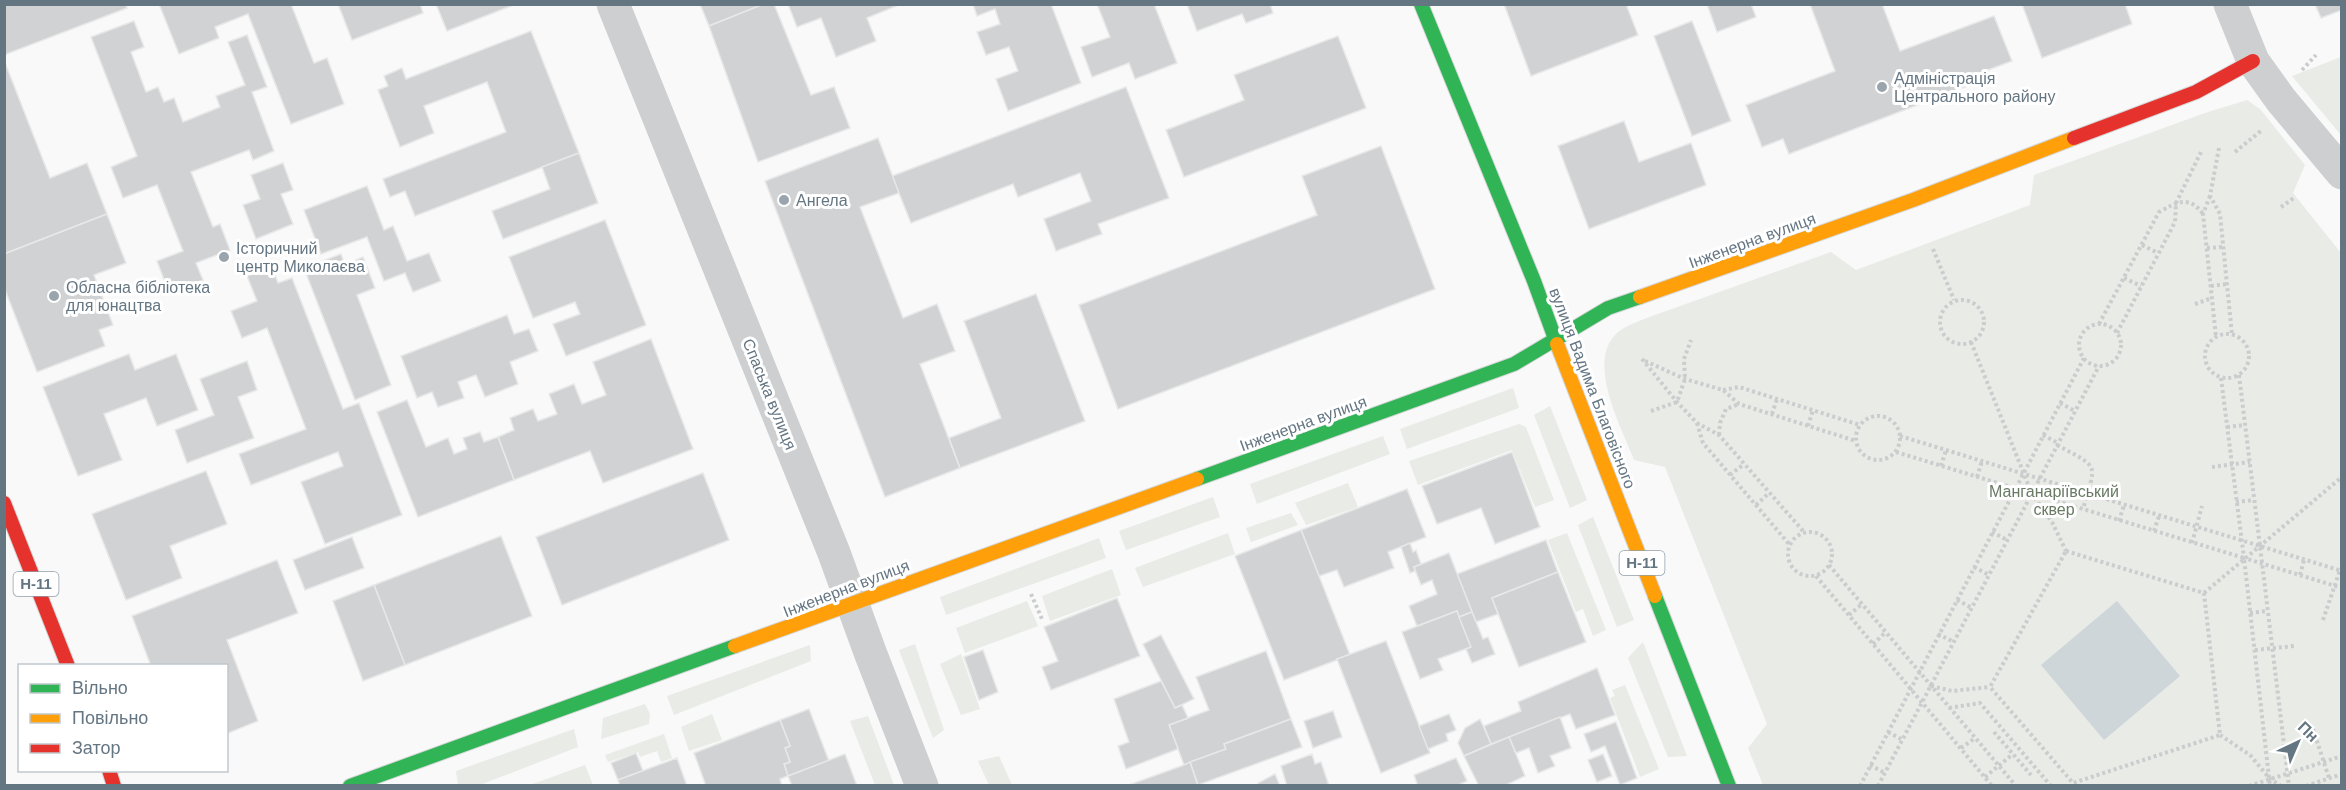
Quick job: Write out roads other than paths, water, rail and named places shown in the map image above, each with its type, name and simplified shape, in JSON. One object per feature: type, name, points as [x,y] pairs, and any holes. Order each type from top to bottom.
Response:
[{"type":"street","name":"Спаська вулиця","points":[[613,4],[834,553],[922,786]]},
{"type":"street","name":"вулиця Вадима Благовісного","points":[[1421,4],[1534,281],[1729,786]]},
{"type":"street","points":[[2230,4],[2253,61],[2281,100],[2342,173]]},
{"type":"street","name":"Інженерна вулиця","points":[[350,786],[1514,364],[1608,308],[1913,200],[2196,92],[2253,61]]},
{"type":"street","name":"Н-11","points":[[4,503],[67,664]]},
{"type":"place","name":"Адміністрація Центрального району","points":[[1882,87]]},
{"type":"place","name":"Ангела","points":[[784,200]]},
{"type":"place","name":"Історичний центр Миколаєва","points":[[224,257]]},
{"type":"place","name":"Обласна бібліотека для юнацтва","points":[[54,296]]},
{"type":"park label","name":"Манганаріївський сквер","points":[[2054,500]]}]
